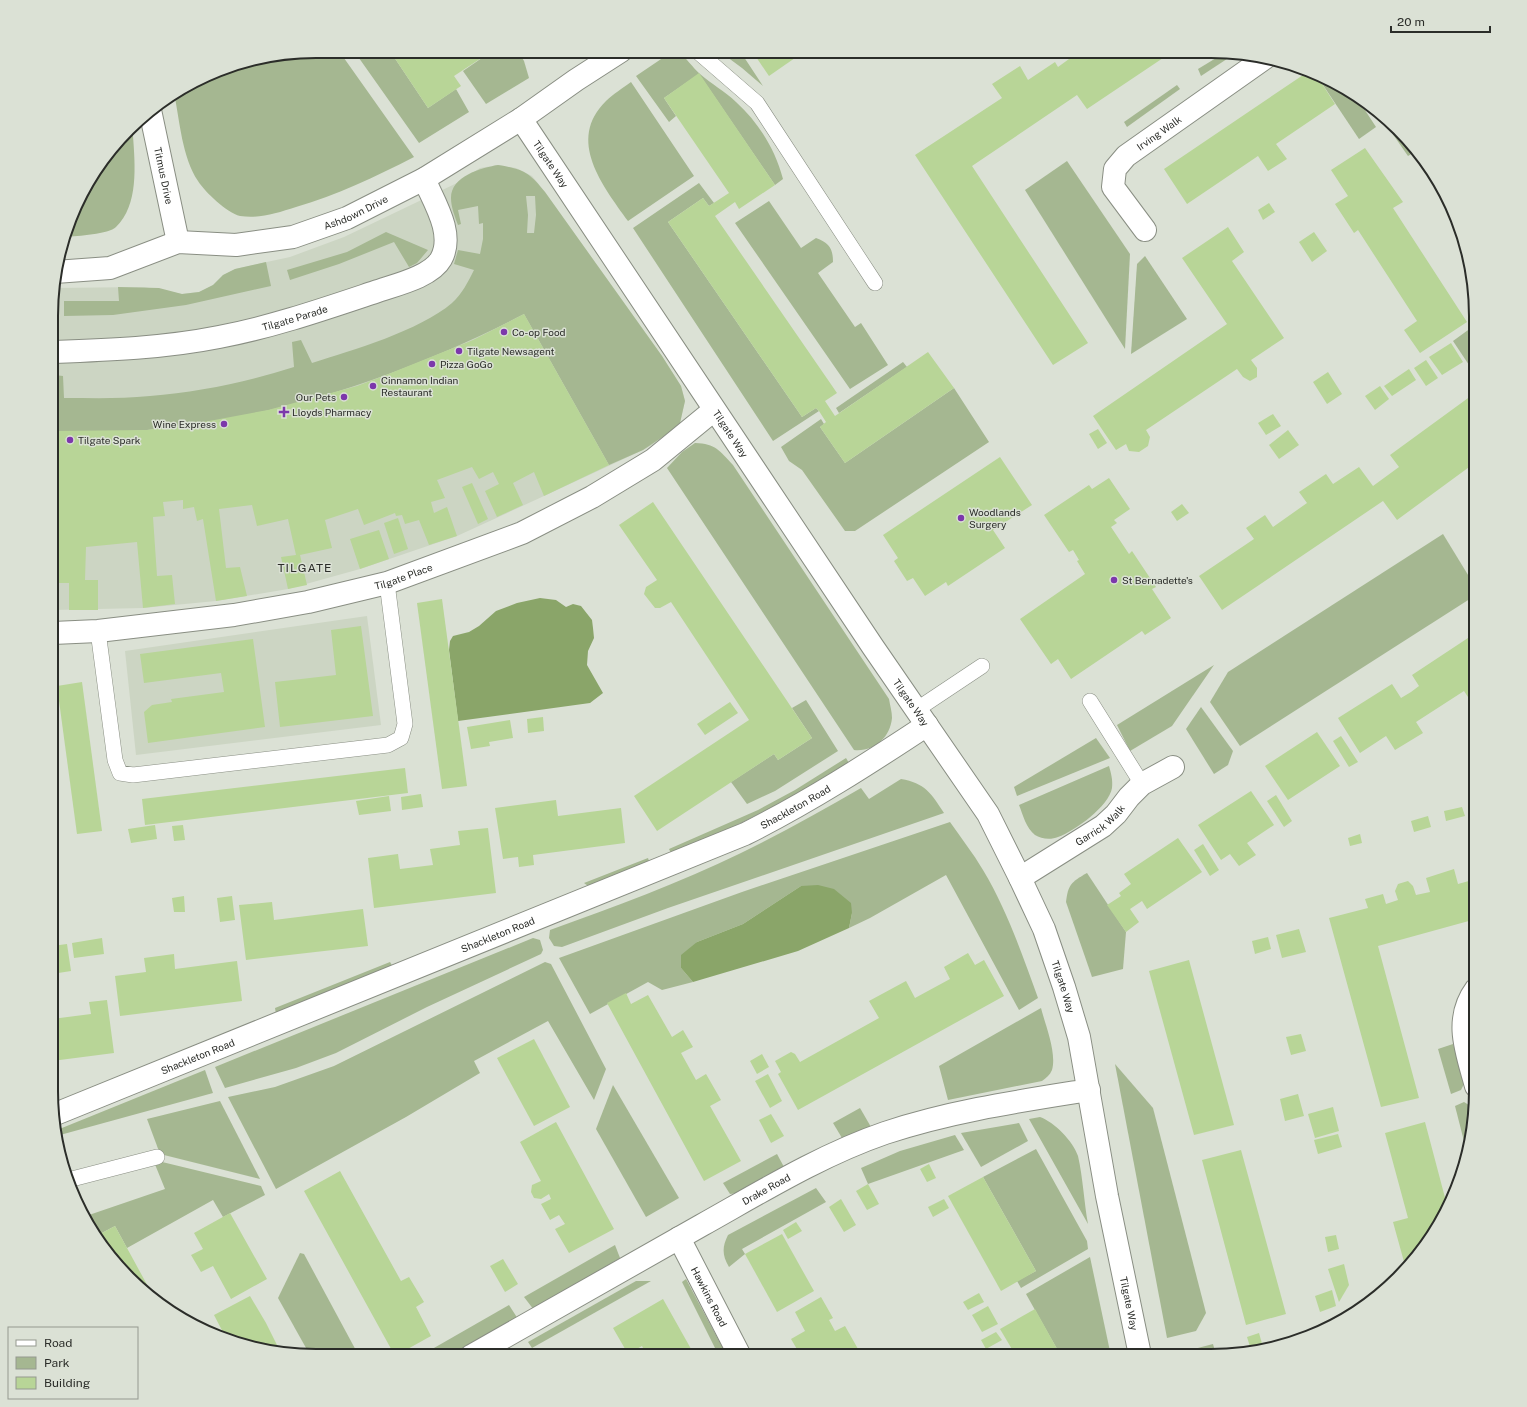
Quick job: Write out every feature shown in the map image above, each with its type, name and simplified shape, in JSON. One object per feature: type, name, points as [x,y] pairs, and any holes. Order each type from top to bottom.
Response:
[{"type":"street","name":"Ashdown Drive","points":[[62,271],[110,268],[178,242],[236,245],[293,237],[347,218],[424,179],[522,119],[576,80],[610,58]]},
{"type":"street","name":"Irving Walk","points":[[1145,230],[1113,187],[1115,169],[1126,156],[1259,63]]},
{"type":"street","name":"Titmus Drive","points":[[152,117],[178,242]]},
{"type":"street","name":"Tilgate Way","points":[[522,119],[714,410],[988,814],[1044,929],[1079,1037],[1107,1196],[1139,1349]]},
{"type":"street","name":"Tilgate Parade","points":[[58,352],[140,347],[219,337],[313,313],[400,283],[431,270],[442,258],[445,244],[445,228],[424,179]]},
{"type":"street","name":"Tilgate Place","points":[[58,633],[98,632],[241,614],[308,602],[387,583],[522,533],[592,497],[653,460],[714,410]]},
{"type":"street","name":"Shackleton Road","points":[[59,1112],[745,834],[791,811],[853,774],[922,717]]},
{"type":"street","name":"Garrick Walk","points":[[1020,878],[1103,826],[1116,814],[1129,797],[1142,784],[1173,767]]},
{"type":"street","points":[[1469,1002],[1466,1008],[1462,1029],[1469,1058]]},
{"type":"street","name":"Drake Road","points":[[483,1349],[756,1194],[825,1159],[884,1134],[933,1119],[1022,1101],[1089,1090]]},
{"type":"street","name":"Hawkins Road","points":[[679,1238],[736,1349]]},
{"type":"lane","points":[[706,58],[757,103],[875,283]]},
{"type":"lane","points":[[98,632],[115,760],[120,773],[133,775],[388,745],[401,738],[404,724],[387,583]]},
{"type":"lane","points":[[922,717],[982,666]]},
{"type":"lane","points":[[1090,701],[1142,784]]},
{"type":"lane","points":[[74,1179],[157,1157]]},
{"type":"shaded area","points":[[498,165],[516,168],[532,176],[545,192],[662,356],[681,386],[685,401],[680,423],[654,444],[643,450],[457,536],[360,569],[288,589],[216,601],[143,608],[58,610],[58,316],[60,288],[144,287],[182,294],[199,292],[213,285],[223,275],[235,269],[290,257],[344,237],[457,183],[480,168]]},
{"type":"shaded area","points":[[367,616],[381,725],[136,755],[125,651]]},
{"type":"green space","points":[[344,58],[414,157],[385,172],[326,197],[275,213],[247,217],[235,214],[223,207],[201,186],[188,161],[182,139],[175,101],[202,85],[233,72],[266,63],[282,60]]},
{"type":"green space","points":[[359,58],[395,58],[428,108],[456,89],[469,112],[419,143]]},
{"type":"green space","points":[[482,58],[522,58],[529,78],[486,104],[463,71]]},
{"type":"green space","points":[[663,58],[685,58],[700,74],[732,98],[752,119],[771,147],[783,179],[775,185],[699,74],[664,98],[676,116],[669,122],[636,76]]},
{"type":"green space","points":[[728,58],[745,58],[763,86]]},
{"type":"green space","points":[[1216,58],[1227,59],[1201,76],[1198,69]]},
{"type":"green space","points":[[631,82],[694,176],[628,221],[608,193],[593,162],[589,147],[589,131],[594,116],[606,101]]},
{"type":"green space","points":[[1322,84],[1364,108],[1376,127],[1359,139]]},
{"type":"green space","points":[[1177,85],[1180,89],[1127,127],[1124,122]]},
{"type":"green space","points":[[1392,133],[1412,154],[1408,156]]},
{"type":"green space","points":[[133,135],[135,172],[129,208],[116,227],[107,231],[71,236],[78,217],[93,187],[111,159]]},
{"type":"green space","points":[[1067,161],[1130,254],[1125,349],[1025,190]]},
{"type":"green space","points":[[498,165],[514,168],[525,172],[539,185],[662,356],[681,386],[685,401],[680,423],[667,434],[643,450],[609,465],[524,314],[435,356],[389,374],[294,404],[196,424],[147,430],[100,432],[58,431],[58,375],[63,376],[64,398],[139,397],[204,389],[240,382],[294,367],[292,342],[301,340],[312,363],[385,339],[438,313],[459,296],[474,270],[454,264],[458,250],[480,254],[483,239],[483,223],[479,224],[478,206],[458,210],[461,224],[458,225],[453,212],[451,198],[452,190],[456,184],[468,174]],"holes":[[[526,196],[535,196],[536,215],[534,233],[527,233],[528,215]]]},
{"type":"green space","points":[[699,183],[714,203],[709,206],[703,198],[668,222],[802,417],[816,408],[819,411],[773,441],[633,228]]},
{"type":"green space","points":[[769,201],[801,248],[816,238],[827,244],[832,253],[833,262],[818,273],[855,327],[861,323],[888,365],[850,389],[735,223]]},
{"type":"green space","points":[[386,232],[428,250],[417,263],[409,267],[394,242],[339,264],[290,280],[287,270],[347,252]]},
{"type":"green space","points":[[1145,256],[1187,319],[1131,354],[1137,264]]},
{"type":"green space","points":[[266,262],[271,286],[186,305],[113,315],[64,316],[64,301],[119,301],[118,287],[159,288],[182,294],[199,292],[213,285],[223,275],[235,269]]},
{"type":"green space","points":[[1469,329],[1469,365],[1453,341]]},
{"type":"green space","points":[[903,362],[907,367],[839,413],[836,408]]},
{"type":"green space","points":[[954,388],[989,442],[855,531],[845,531],[802,470],[789,461],[781,447],[821,419],[824,424],[820,427],[845,463]]},
{"type":"green space","points":[[695,443],[713,446],[733,465],[889,699],[892,716],[891,725],[888,732],[880,742],[874,746],[868,749],[854,750],[667,468],[682,452]]},
{"type":"green space","points":[[1443,534],[1469,577],[1469,599],[1240,746],[1210,702],[1228,672]]},
{"type":"green space","points":[[540,598],[556,600],[566,607],[573,604],[581,606],[592,620],[594,638],[588,651],[587,665],[603,693],[590,703],[458,721],[449,650],[450,641],[453,636],[469,632],[479,626],[496,611],[517,603]]},
{"type":"green space","points":[[1214,665],[1172,726],[1130,751],[1117,725]]},
{"type":"green space","points":[[806,700],[838,751],[775,791],[747,804],[731,782],[774,754],[778,760],[812,738],[792,708]]},
{"type":"green space","points":[[1201,707],[1233,751],[1228,765],[1214,774],[1186,729]]},
{"type":"green space","points":[[1096,738],[1110,758],[1017,796],[1014,787]]},
{"type":"green space","points":[[846,758],[849,763],[806,789],[740,824],[672,855],[669,849],[758,810],[795,790]]},
{"type":"green space","points":[[1109,766],[1112,782],[1110,795],[1098,810],[1082,824],[1065,834],[1049,839],[1035,835],[1029,829],[1019,805]]},
{"type":"green space","points":[[901,779],[922,786],[927,790],[944,813],[668,908],[562,947],[554,946],[549,938],[550,930],[646,894],[718,864],[786,830],[861,788],[869,799]]},
{"type":"green space","points":[[950,822],[992,885],[1014,932],[1038,998],[1019,1010],[946,875],[870,918],[849,928],[852,913],[801,886],[743,924],[697,942],[681,968],[693,982],[662,990],[648,982],[590,1014],[559,958],[742,892]]},
{"type":"green space","points":[[648,858],[650,864],[591,888],[584,883]]},
{"type":"green space","points":[[1087,873],[1126,932],[1123,969],[1092,977],[1066,902],[1071,884]]},
{"type":"green space","points":[[818,885],[834,889],[851,903],[852,913],[849,928],[798,951],[693,982],[681,968],[681,955],[697,942],[743,924],[801,886]]},
{"type":"green space","points":[[533,938],[540,940],[543,950],[541,954],[427,1007],[336,1053],[296,1068],[225,1088],[215,1067]]},
{"type":"green space","points":[[390,962],[393,967],[276,1014],[275,1008]]},
{"type":"green space","points":[[545,962],[551,964],[606,1069],[594,1100],[548,1021],[474,1061],[480,1073],[406,1117],[276,1189],[228,1097],[275,1087],[334,1066]]},
{"type":"green space","points":[[1041,1008],[1053,1055],[1052,1070],[1048,1076],[1042,1081],[948,1100],[939,1066]]},
{"type":"green space","points":[[1453,1044],[1465,1082],[1461,1090],[1451,1094],[1438,1049]]},
{"type":"green space","points":[[1115,1064],[1153,1108],[1206,1313],[1196,1331],[1167,1338]]},
{"type":"green space","points":[[205,1070],[213,1093],[62,1135],[61,1129]]},
{"type":"green space","points":[[613,1085],[679,1198],[646,1217],[596,1129]]},
{"type":"green space","points":[[220,1101],[260,1179],[160,1154],[147,1119]]},
{"type":"green space","points":[[1464,1102],[1468,1105],[1464,1141],[1455,1106]]},
{"type":"green space","points":[[860,1108],[871,1127],[842,1138],[833,1123]]},
{"type":"green space","points":[[1040,1117],[1057,1128],[1076,1150],[1080,1164],[1088,1224],[1029,1119]]},
{"type":"green space","points":[[1019,1123],[1028,1141],[981,1167],[961,1133]]},
{"type":"green space","points":[[955,1135],[964,1150],[868,1184],[861,1168],[900,1151]]},
{"type":"green space","points":[[1036,1149],[1087,1241],[1088,1249],[1021,1288],[1017,1281],[1036,1271],[983,1177]]},
{"type":"green space","points":[[777,1154],[784,1167],[738,1193],[730,1194],[723,1183]]},
{"type":"green space","points":[[158,1161],[261,1186],[265,1195],[223,1217],[213,1200],[127,1248],[115,1226],[101,1233],[90,1215],[165,1189],[154,1162]]},
{"type":"green space","points":[[816,1188],[826,1202],[742,1249],[745,1254],[729,1267],[725,1259],[724,1251],[728,1235]]},
{"type":"green space","points":[[615,1245],[620,1258],[534,1310],[524,1297]]},
{"type":"green space","points":[[300,1253],[304,1254],[355,1349],[306,1348],[278,1298]]},
{"type":"green space","points":[[1090,1257],[1110,1349],[1057,1349],[1026,1294]]},
{"type":"green space","points":[[686,1279],[723,1349],[716,1349],[682,1282]]},
{"type":"green space","points":[[636,1281],[651,1281],[532,1348],[528,1342]]},
{"type":"green space","points":[[509,1305],[518,1319],[464,1349],[432,1349]]},
{"type":"green space","points":[[1213,1344],[1214,1349],[1211,1349],[1194,1349]]},
{"type":"building","points":[[395,58],[481,58],[454,76],[461,86],[428,108]]},
{"type":"building","points":[[757,58],[795,58],[769,76]]},
{"type":"building","points":[[1070,58],[1163,58],[1087,109],[1077,95],[972,166],[1088,343],[1053,365],[915,155],[1002,98],[992,84],[1020,66],[1028,80],[1055,62],[1058,67]]},
{"type":"building","points":[[699,73],[775,185],[739,209],[735,202],[715,216],[837,393],[825,401],[835,416],[928,352],[954,388],[845,463],[820,427],[826,422],[819,411],[816,408],[802,417],[668,222],[703,198],[709,206],[729,193],[664,98]]},
{"type":"building","points":[[1303,75],[1322,83],[1335,104],[1276,144],[1287,159],[1268,171],[1258,156],[1187,204],[1164,169]]},
{"type":"building","points":[[1365,148],[1403,202],[1393,208],[1467,322],[1420,353],[1404,330],[1417,321],[1358,230],[1354,233],[1335,204],[1348,196],[1331,170]]},
{"type":"building","points":[[1269,203],[1275,212],[1263,220],[1258,210]]},
{"type":"building","points":[[1228,227],[1244,252],[1232,261],[1284,338],[1251,360],[1257,368],[1257,377],[1250,381],[1243,377],[1237,369],[1146,430],[1150,437],[1148,446],[1139,452],[1129,451],[1126,444],[1116,450],[1093,416],[1227,324],[1182,258]]},
{"type":"building","points":[[1314,232],[1327,251],[1312,262],[1299,242]]},
{"type":"building","points":[[524,314],[609,465],[544,496],[534,472],[513,483],[523,505],[497,517],[485,491],[499,484],[493,472],[479,479],[472,467],[437,480],[445,498],[431,502],[434,513],[447,507],[457,536],[429,545],[419,520],[405,524],[402,515],[396,516],[395,513],[364,525],[358,509],[325,520],[332,548],[300,555],[307,585],[288,589],[281,557],[296,555],[288,519],[257,526],[252,505],[219,509],[226,568],[240,567],[247,596],[216,601],[203,519],[197,521],[194,507],[183,509],[183,500],[163,502],[165,516],[153,517],[157,576],[172,575],[175,604],[143,608],[137,542],[86,547],[85,580],[98,580],[98,610],[69,610],[69,583],[58,583],[58,431],[147,430],[209,421],[268,410],[357,386],[473,340]]},
{"type":"building","points":[[1451,343],[1463,362],[1442,375],[1429,357]]},
{"type":"building","points":[[1426,360],[1438,378],[1426,386],[1414,368]]},
{"type":"building","points":[[1409,369],[1416,380],[1392,396],[1384,386]]},
{"type":"building","points":[[1328,372],[1342,394],[1327,404],[1313,382]]},
{"type":"building","points":[[1380,386],[1389,399],[1375,410],[1365,396]]},
{"type":"building","points":[[1469,397],[1469,467],[1397,520],[1383,501],[1222,610],[1199,576],[1254,539],[1246,528],[1265,515],[1273,527],[1307,503],[1299,492],[1326,474],[1333,484],[1359,467],[1373,486],[1399,467],[1390,455]]},
{"type":"building","points":[[1273,414],[1281,426],[1266,435],[1258,423]]},
{"type":"building","points":[[1098,429],[1107,443],[1098,449],[1089,434]]},
{"type":"building","points":[[1288,430],[1299,445],[1279,459],[1269,445]]},
{"type":"building","name":"Woodlands Surgery","points":[[1000,457],[1032,505],[993,530],[1005,548],[948,586],[946,582],[925,596],[913,578],[907,581],[894,561],[898,558],[883,535]]},
{"type":"building","name":"St Bernadette's","points":[[1109,478],[1130,509],[1114,520],[1117,523],[1111,527],[1129,554],[1132,551],[1156,587],[1152,589],[1171,618],[1145,635],[1142,631],[1071,679],[1058,659],[1051,664],[1020,619],[1085,574],[1077,561],[1079,560],[1073,550],[1069,552],[1044,515],[1089,485],[1092,489]]},
{"type":"building","points":[[472,483],[488,519],[478,524],[462,487]]},
{"type":"building","points":[[653,502],[812,738],[778,760],[774,754],[657,831],[634,796],[749,720],[671,602],[660,608],[655,608],[644,594],[646,587],[657,580],[619,525]]},
{"type":"building","points":[[1182,504],[1189,513],[1177,521],[1171,512]]},
{"type":"building","points":[[398,518],[408,549],[394,554],[384,523]]},
{"type":"building","points":[[379,530],[389,559],[360,569],[350,539]]},
{"type":"building","points":[[442,599],[467,786],[442,789],[417,603]]},
{"type":"building","points":[[361,626],[373,716],[280,727],[275,682],[336,675],[331,630]]},
{"type":"building","points":[[1468,638],[1469,639],[1469,698],[1464,691],[1416,722],[1423,733],[1395,750],[1386,736],[1360,753],[1338,718],[1392,684],[1401,698],[1419,686],[1412,675]]},
{"type":"building","points":[[253,639],[265,727],[148,743],[144,712],[152,705],[172,702],[171,699],[224,692],[221,673],[144,683],[140,654]]},
{"type":"building","points":[[82,682],[102,831],[77,834],[58,686]]},
{"type":"building","points":[[730,702],[738,713],[705,735],[697,724]]},
{"type":"building","points":[[543,717],[544,731],[528,733],[527,719]]},
{"type":"building","points":[[510,720],[513,738],[489,742],[490,746],[471,749],[467,727]]},
{"type":"building","points":[[1317,732],[1340,766],[1288,800],[1265,766]]},
{"type":"building","points":[[1341,736],[1358,762],[1349,767],[1333,741]]},
{"type":"building","points":[[405,768],[408,793],[145,825],[142,799]]},
{"type":"building","points":[[1251,791],[1274,825],[1247,843],[1256,855],[1239,866],[1230,854],[1221,860],[1198,825]]},
{"type":"building","points":[[421,794],[423,807],[402,810],[401,797]]},
{"type":"building","points":[[1276,795],[1292,821],[1284,827],[1267,801]]},
{"type":"building","points":[[389,796],[391,811],[359,815],[356,801]]},
{"type":"building","points":[[556,800],[558,816],[621,808],[625,843],[533,855],[534,865],[519,867],[518,857],[503,859],[495,808]]},
{"type":"building","points":[[1462,807],[1465,816],[1446,821],[1444,811]]},
{"type":"building","points":[[1428,816],[1431,827],[1414,832],[1411,821]]},
{"type":"building","points":[[155,825],[157,839],[131,843],[128,829]]},
{"type":"building","points":[[183,825],[185,840],[174,841],[172,826]]},
{"type":"building","points":[[488,828],[496,893],[374,908],[368,858],[398,854],[400,869],[433,865],[430,849],[460,845],[458,831]]},
{"type":"building","points":[[1360,834],[1362,843],[1350,846],[1348,838]]},
{"type":"building","points":[[1178,838],[1202,872],[1147,909],[1142,901],[1130,909],[1139,922],[1126,932],[1107,905],[1121,896],[1119,893],[1131,884],[1124,874]]},
{"type":"building","points":[[1203,844],[1219,870],[1210,876],[1194,850]]},
{"type":"building","points":[[1454,869],[1458,884],[1469,881],[1469,921],[1378,946],[1419,1098],[1381,1107],[1329,918],[1368,908],[1365,899],[1383,894],[1386,904],[1398,900],[1395,891],[1398,884],[1408,881],[1413,886],[1416,895],[1430,892],[1426,878]]},
{"type":"building","points":[[184,896],[185,912],[174,912],[172,898]]},
{"type":"building","points":[[232,896],[235,920],[220,922],[217,898]]},
{"type":"building","points":[[272,902],[274,920],[363,909],[368,946],[246,960],[239,905]]},
{"type":"building","points":[[1299,929],[1306,952],[1282,958],[1276,935]]},
{"type":"building","points":[[1268,937],[1271,949],[1255,954],[1252,941]]},
{"type":"building","points":[[102,938],[104,954],[74,958],[72,943]]},
{"type":"building","points":[[67,944],[71,971],[58,973],[58,945]]},
{"type":"building","points":[[968,953],[975,965],[984,960],[1004,996],[798,1110],[778,1074],[781,1072],[775,1061],[791,1052],[795,1054],[800,1062],[879,1018],[869,1001],[906,981],[915,998],[950,979],[944,967]]},
{"type":"building","points":[[174,954],[175,969],[237,961],[242,1001],[120,1016],[115,976],[146,972],[144,958]]},
{"type":"building","points":[[1189,960],[1234,1125],[1194,1135],[1149,971]]},
{"type":"building","points":[[626,993],[631,1004],[648,995],[672,1037],[683,1030],[693,1047],[681,1053],[696,1080],[706,1074],[721,1100],[710,1106],[741,1161],[704,1181],[607,1003]]},
{"type":"building","points":[[107,1000],[114,1053],[58,1060],[58,1018],[91,1014],[89,1002]]},
{"type":"building","points":[[1301,1034],[1306,1051],[1291,1055],[1286,1037]]},
{"type":"building","points":[[534,1039],[570,1107],[534,1126],[497,1058]]},
{"type":"building","points":[[762,1054],[769,1067],[757,1074],[750,1061]]},
{"type":"building","points":[[768,1074],[782,1101],[770,1108],[755,1081]]},
{"type":"building","points":[[1298,1094],[1304,1116],[1285,1121],[1280,1099]]},
{"type":"building","points":[[1333,1107],[1339,1131],[1315,1138],[1308,1114]]},
{"type":"building","points":[[771,1114],[784,1136],[771,1143],[759,1120]]},
{"type":"building","points":[[556,1122],[614,1229],[569,1253],[555,1229],[565,1224],[559,1215],[550,1220],[541,1204],[551,1199],[549,1194],[541,1199],[534,1198],[531,1192],[532,1185],[541,1181],[520,1142]]},
{"type":"building","points":[[1425,1122],[1445,1198],[1434,1220],[1416,1248],[1404,1262],[1393,1222],[1408,1218],[1385,1133]]},
{"type":"building","points":[[1338,1134],[1342,1147],[1318,1154],[1314,1140]]},
{"type":"building","points":[[1241,1150],[1286,1314],[1246,1325],[1202,1160]]},
{"type":"building","points":[[929,1164],[936,1178],[927,1182],[920,1169]]},
{"type":"building","points":[[340,1171],[401,1281],[409,1277],[424,1302],[416,1307],[431,1336],[408,1349],[391,1349],[304,1191]]},
{"type":"building","points":[[983,1177],[1036,1271],[1001,1291],[948,1196]]},
{"type":"building","points":[[868,1184],[879,1204],[867,1210],[856,1191]]},
{"type":"building","points":[[841,1199],[856,1225],[844,1232],[829,1207]]},
{"type":"building","points":[[944,1199],[949,1208],[933,1217],[928,1207]]},
{"type":"building","points":[[230,1213],[267,1279],[231,1299],[213,1266],[201,1272],[191,1255],[203,1249],[194,1233]]},
{"type":"building","points":[[796,1222],[802,1231],[788,1239],[783,1230]]},
{"type":"building","points":[[115,1226],[149,1287],[122,1261],[101,1233]]},
{"type":"building","points":[[782,1234],[814,1291],[777,1312],[745,1254]]},
{"type":"building","points":[[1336,1235],[1339,1249],[1328,1252],[1325,1237]]},
{"type":"building","points":[[503,1259],[518,1284],[505,1292],[490,1266]]},
{"type":"building","points":[[1344,1264],[1349,1285],[1339,1302],[1328,1269]]},
{"type":"building","points":[[1332,1290],[1336,1306],[1320,1312],[1315,1296]]},
{"type":"building","points":[[979,1293],[984,1302],[968,1310],[963,1302]]},
{"type":"building","points":[[250,1296],[278,1346],[249,1340],[222,1331],[214,1315]]},
{"type":"building","points":[[821,1297],[833,1318],[829,1320],[835,1331],[845,1326],[858,1349],[797,1349],[791,1339],[805,1331],[795,1312]]},
{"type":"building","points":[[663,1299],[691,1349],[641,1349],[643,1348],[642,1346],[637,1349],[625,1349],[613,1328]]},
{"type":"building","points":[[988,1306],[998,1324],[982,1332],[972,1315]]},
{"type":"building","points":[[1035,1309],[1057,1349],[1012,1349],[1000,1329]]},
{"type":"building","points":[[996,1332],[1002,1340],[986,1349],[981,1340]]},
{"type":"building","points":[[1259,1333],[1262,1344],[1250,1346],[1247,1337]]},
{"type":"place","name":"Co-op Food","points":[[504,332]]},
{"type":"place","name":"Tilgate Newsagent","points":[[459,351]]},
{"type":"place","name":"Pizza GoGo","points":[[432,364]]},
{"type":"place","name":"Cinnamon Indian Restaurant","points":[[373,386]]},
{"type":"place","name":"Our Pets","points":[[344,397]]},
{"type":"place","name":"Lloyds Pharmacy","points":[[284,412]]},
{"type":"place","name":"Wine Express","points":[[224,424]]},
{"type":"place","name":"Tilgate Spark","points":[[70,440]]},
{"type":"place","name":"Woodlands Surgery","points":[[961,518]]},
{"type":"place","name":"St Bernadette's","points":[[1114,580]]},
{"type":"district","name":"TILGATE","points":[[305,568]]}]
